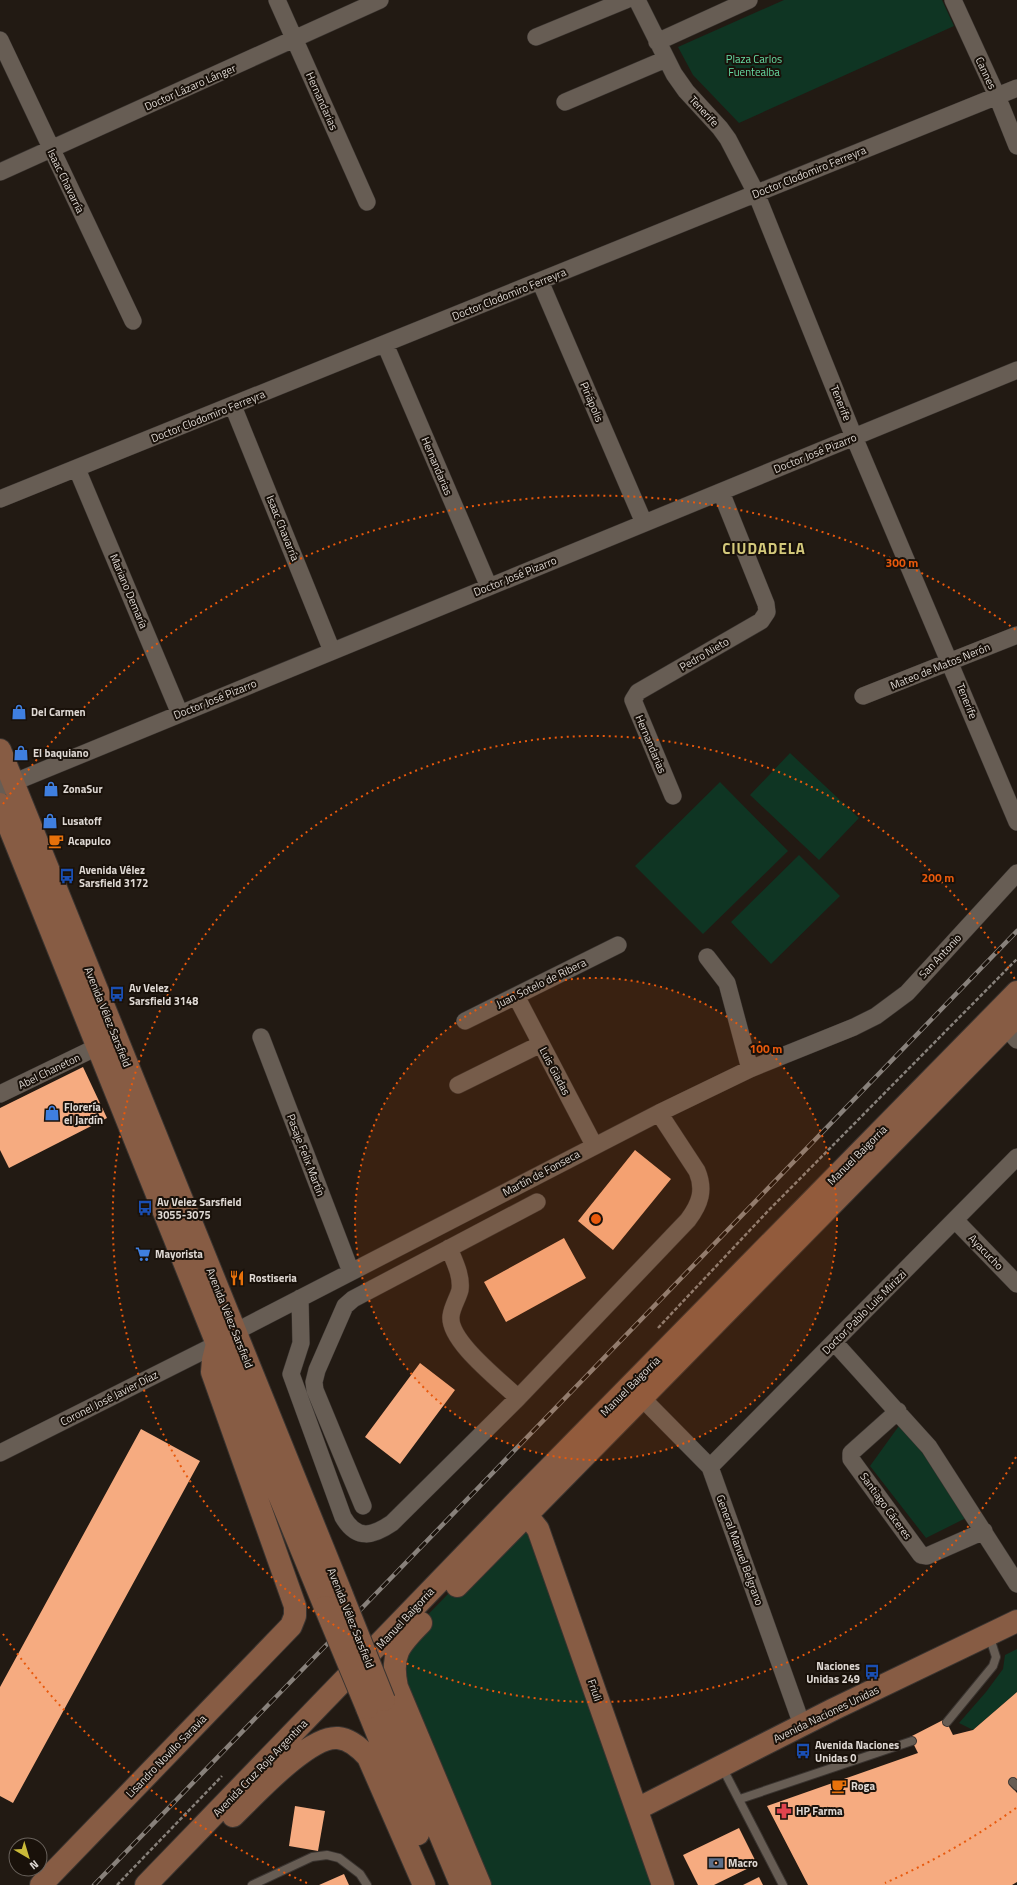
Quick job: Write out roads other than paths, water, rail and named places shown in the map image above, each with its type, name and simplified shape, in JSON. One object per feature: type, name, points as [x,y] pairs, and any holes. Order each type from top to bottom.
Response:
[{"type":"main road","name":"Avenida Vélez Sarsfield","points":[[0,750],[7,785],[236,1332],[334,1601],[375,1704],[439,1885]]},
{"type":"main road","name":"Avenida Vélez Sarsfield","points":[[0,804],[217,1344],[334,1601]]},
{"type":"main road","name":"Manuel Baigorria","points":[[374,1650],[406,1632],[436,1608],[521,1508],[641,1397],[1008,1025],[1017,992]]},
{"type":"main road","name":"Manuel Baigorria","points":[[374,1650],[521,1508],[1008,1025]]},
{"type":"main road","name":"Lisandro Novillo Saravia","points":[[42,1885],[291,1626],[295,1616],[295,1606],[212,1372],[217,1344]]},
{"type":"main road","name":"Friuli","points":[[521,1508],[538,1529],[664,1885]]},
{"type":"main road","points":[[436,1608],[401,1644],[393,1662],[396,1687],[480,1885]]},
{"type":"main road","name":"Avenida Naciones Unidas","points":[[637,1809],[802,1725],[1017,1621]]},
{"type":"main road","name":"Avenida Cruz Roja Argentina","points":[[146,1885],[374,1650]]},
{"type":"main road","name":"Avenida Vélez Sarsfield","points":[[375,1704],[462,1885]]},
{"type":"main road","points":[[157,1885],[295,1757],[308,1748],[325,1740],[336,1738],[351,1742],[361,1749],[368,1757],[424,1885]]},
{"type":"street","name":"Hernandarias","points":[[277,0],[367,202]]},
{"type":"street","name":"Doctor Lázaro Lánger","points":[[0,172],[380,0]]},
{"type":"street","points":[[536,37],[626,0]]},
{"type":"street","name":"Tenerife","points":[[637,0],[666,59],[686,91],[720,128],[728,139],[756,193],[854,436],[951,662],[1017,822]]},
{"type":"street","points":[[657,42],[749,0]]},
{"type":"street","name":"Cannes","points":[[953,0],[997,96],[1017,146]]},
{"type":"street","name":"Isaac Chavarría","points":[[0,40],[50,149],[133,321]]},
{"type":"street","points":[[565,102],[666,59]]},
{"type":"street","name":"Doctor Clodomiro Ferreyra","points":[[0,499],[234,406],[1017,88]]},
{"type":"street","name":"Piriápolis","points":[[540,281],[644,523]]},
{"type":"street","name":"Hernandarias","points":[[385,344],[489,587]]},
{"type":"street","name":"Doctor José Pizarro","points":[[7,785],[1017,370]]},
{"type":"street","name":"Isaac Chavarría","points":[[234,406],[332,651]]},
{"type":"street","name":"Mariano Demaría","points":[[78,469],[180,714]]},
{"type":"street","name":"Pedro Nieto","points":[[638,692],[761,621],[767,612],[766,604],[721,492]]},
{"type":"street","name":"Mateo de Matos Nerón","points":[[863,696],[1017,635]]},
{"type":"street","name":"Hernandarias","points":[[638,692],[633,700],[634,705],[673,796]]},
{"type":"street","name":"San Antonio","points":[[854,1027],[876,1016],[907,993],[1017,873]]},
{"type":"street","name":"Juan Sotelo de Ribera","points":[[465,1021],[618,945]]},
{"type":"street","points":[[707,957],[727,984],[750,1069]]},
{"type":"street","name":"Luis Giadas","points":[[516,996],[594,1145]]},
{"type":"street","name":"Martín de Fonseca","points":[[236,1332],[594,1145],[750,1069],[854,1027]]},
{"type":"street","name":"Pasaje Felix Martín","points":[[260,1037],[351,1272]]},
{"type":"street","points":[[458,1085],[541,1044]]},
{"type":"street","name":"Abel Chaneton","points":[[0,1094],[97,1047]]},
{"type":"street","points":[[300,1298],[301,1343],[292,1374],[343,1518],[355,1532],[373,1534],[392,1523],[518,1398],[688,1220],[696,1209],[702,1189],[697,1171],[659,1113]]},
{"type":"street","name":"Doctor Pablo Luis Mirizzi","points":[[710,1467],[1017,1157]]},
{"type":"street","points":[[363,1506],[315,1390],[314,1382],[317,1370],[342,1312],[349,1302],[537,1202]]},
{"type":"street","name":"Ayacucho","points":[[955,1220],[1017,1284]]},
{"type":"street","points":[[449,1248],[460,1277],[460,1289],[451,1316],[452,1325],[464,1346],[518,1398]]},
{"type":"street","points":[[834,1342],[918,1433],[941,1463],[1017,1584]]},
{"type":"street","name":"Coronel José Javier Díaz","points":[[0,1453],[217,1344]]},
{"type":"street","name":"General Manuel Belgrano","points":[[641,1397],[710,1467],[802,1725]]},
{"type":"street","name":"Santiago Cáceres","points":[[898,1411],[851,1453],[851,1459],[921,1555],[927,1556],[984,1531]]},
{"type":"lane","points":[[947,1722],[993,1666],[996,1657],[989,1635]]},
{"type":"lane","points":[[740,1800],[912,1741]]},
{"type":"lane","points":[[722,1766],[783,1885]]},
{"type":"lane","points":[[252,1885],[312,1857],[327,1855],[339,1858],[360,1874],[367,1885]]},
{"type":"railway","points":[[94,1885],[1017,931]]},
{"type":"place","name":"Del Carmen","points":[[19,712]]},
{"type":"place","name":"El baquiano","points":[[21,753]]},
{"type":"place","name":"ZonaSur","points":[[51,789]]},
{"type":"place","name":"Lusatoff","points":[[50,821]]},
{"type":"place","name":"Acapulco","points":[[56,841]]},
{"type":"place","name":"Avenida Vélez Sarsfield 3172","points":[[67,876]]},
{"type":"place","name":"Av Velez Sarsfield 3148","points":[[117,994]]},
{"type":"place","name":"Florería el Jardín","points":[[52,1113]]},
{"type":"place","name":"Av Velez Sarsfield 3055-3075","points":[[145,1208]]},
{"type":"place","name":"Mayorista","points":[[143,1254]]},
{"type":"place","name":"Rostiseria","points":[[237,1278]]},
{"type":"place","name":"Naciones Unidas 249","points":[[872,1672]]},
{"type":"place","name":"Avenida Naciones Unidas 0","points":[[803,1751]]},
{"type":"place","name":"Roga","points":[[839,1786]]},
{"type":"place","name":"HP Farma","points":[[784,1811]]},
{"type":"place","name":"Macro","points":[[716,1863]]},
{"type":"district","name":"CIUDADELA","points":[[764,548]]},
{"type":"park label","name":"Plaza Carlos Fuentealba","points":[[754,65]]}]
